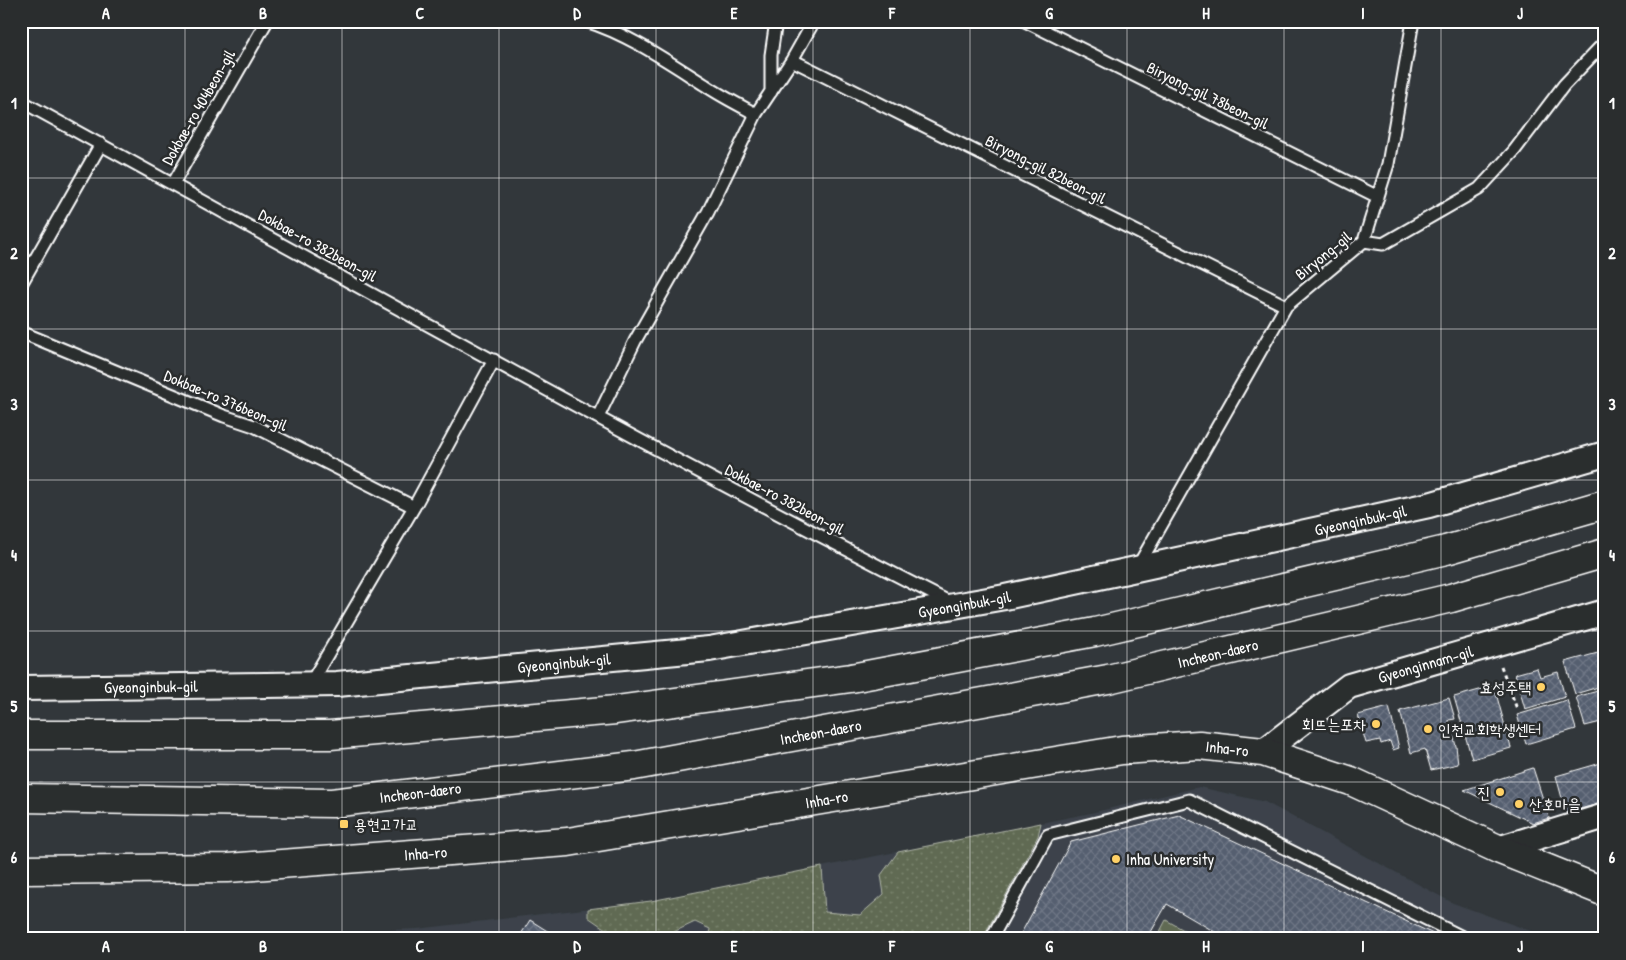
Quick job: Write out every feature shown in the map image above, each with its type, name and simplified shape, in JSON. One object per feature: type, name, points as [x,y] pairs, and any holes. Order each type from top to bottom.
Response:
[{"type":"main road","points":[[21,735],[330,735],[616,710],[851,678],[1095,632],[1446,550],[1605,504]]},
{"type":"main road","name":"Incheon-daero","points":[[21,798],[332,802],[634,766],[1108,679],[1451,598],[1605,553]]},
{"type":"main road","name":"Inha-ro","points":[[21,870],[228,868],[568,842],[1122,750],[1199,745],[1263,752],[1351,780],[1498,849],[1605,892]]},
{"type":"street","name":"Gyeonginbuk-gil","points":[[21,688],[337,684],[709,649],[957,606],[1136,569],[1429,505],[1605,454]]},
{"type":"street","name":"Gyeonginnam-gil","points":[[1263,752],[1349,686],[1605,612]]},
{"type":"street","points":[[1498,849],[1605,816]]},
{"type":"lane","name":"Dokbae-ro 404beon-gil","points":[[173,184],[266,21]]},
{"type":"lane","points":[[586,21],[600,26],[662,58],[707,87],[756,114]]},
{"type":"lane","points":[[771,92],[771,55],[776,21]]},
{"type":"lane","points":[[598,417],[635,341],[708,212],[756,114],[792,60],[814,21]]},
{"type":"lane","name":"Biryong-gil 78beon-gil","points":[[1025,21],[1378,197]]},
{"type":"lane","points":[[1364,241],[1388,164],[1413,21]]},
{"type":"lane","name":"Biryong-gil","points":[[1136,569],[1286,306],[1364,241],[1383,244],[1479,189],[1514,151],[1564,85],[1605,42]]},
{"type":"lane","name":"Biryong-gil 82beon-gil","points":[[792,60],[1286,306]]},
{"type":"lane","name":"Dokbae-ro 382beon-gil","points":[[21,101],[598,417],[828,540],[957,606]]},
{"type":"lane","points":[[21,284],[101,144]]},
{"type":"lane","name":"Dokbae-ro 376beon-gil","points":[[21,332],[224,416],[254,426],[414,507]]},
{"type":"lane","points":[[310,684],[414,507],[494,360]]},
{"type":"lane","points":[[991,939],[1048,835],[1189,800],[1466,939]]},
{"type":"path","points":[[1494,644],[1516,709]]},
{"type":"shaded area","name":"Inha University","points":[[1199,787],[1265,802],[1453,903],[1553,939],[154,939],[417,929],[651,901],[1091,813]]},
{"type":"green space","points":[[1041,823],[1038,836],[982,939],[708,939],[710,929],[695,922],[663,937],[631,937],[604,928],[588,917],[588,909],[651,901],[822,867],[825,912],[860,915],[884,894],[881,875],[898,852]]},
{"type":"green space","points":[[1166,920],[1200,939],[1156,939]]},
{"type":"building","points":[[1605,651],[1605,685],[1575,694],[1565,662]]},
{"type":"building","name":"효성주택","points":[[1537,668],[1540,677],[1558,672],[1565,697],[1525,709],[1515,674]]},
{"type":"building","points":[[1494,686],[1511,748],[1472,759],[1454,697]]},
{"type":"building","points":[[1605,689],[1605,721],[1585,726],[1576,697]]},
{"type":"building","name":"인천교회학생센터","points":[[1449,698],[1455,719],[1449,720],[1456,746],[1458,764],[1431,770],[1425,749],[1411,753],[1400,711]]},
{"type":"building","points":[[1567,700],[1576,729],[1526,744],[1517,715]]},
{"type":"building","points":[[1389,707],[1399,748],[1393,750],[1390,741],[1381,744],[1380,740],[1366,743],[1358,715]]},
{"type":"building","points":[[1601,763],[1605,778],[1605,802],[1566,813],[1556,776]]},
{"type":"building","name":"산호마을","points":[[1533,768],[1549,818],[1533,823],[1464,790]]},
{"type":"building","points":[[1179,815],[1444,939],[1227,939],[1167,904],[1147,939],[1018,939],[1071,842]]},
{"type":"building","points":[[530,920],[560,939],[518,939]]},
{"type":"place","name":"효성주택","points":[[1541,687]]},
{"type":"place","name":"회뜨는포차","points":[[1376,724]]},
{"type":"place","name":"인천교회학생센터","points":[[1428,729]]},
{"type":"place","name":"진","points":[[1500,792]]},
{"type":"place","name":"산호마을","points":[[1519,804]]},
{"type":"place","name":"용현고가교","points":[[344,824]]},
{"type":"place","name":"Inha University","points":[[1116,859]]}]
